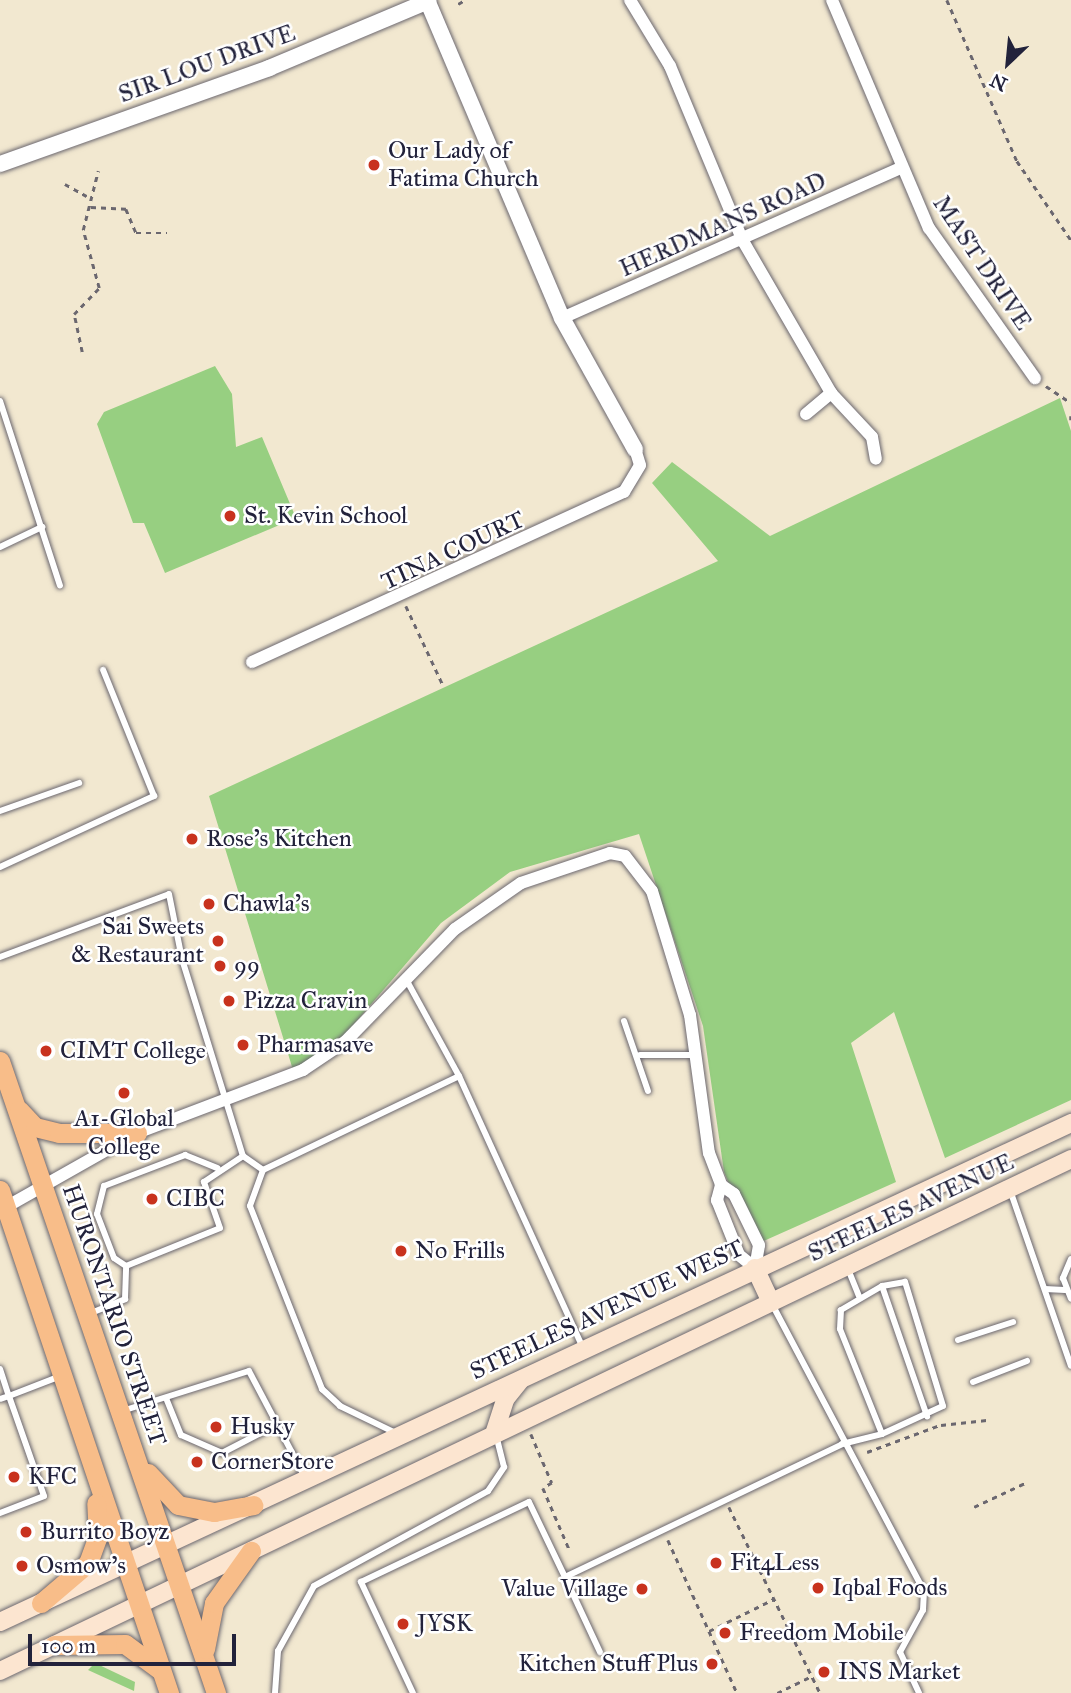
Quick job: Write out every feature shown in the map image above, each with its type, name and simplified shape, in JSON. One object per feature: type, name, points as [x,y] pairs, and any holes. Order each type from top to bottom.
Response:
[{"type":"main road","name":"HURONTARIO STREET","points":[[0,1061],[89,1314],[216,1693]]},
{"type":"main road","points":[[16,1107],[35,1127],[60,1133],[137,1133]]},
{"type":"main road","name":"STEELES AVENUE WEST","points":[[166,1545],[583,1348],[1071,1123]]},
{"type":"main road","points":[[996,1158],[1009,1188]]},
{"type":"main road","name":"STEELES AVENUE","points":[[771,1302],[1071,1159]]},
{"type":"main road","points":[[2,1204],[169,1693]]},
{"type":"main road","points":[[0,1671],[495,1431],[771,1302],[755,1268]]},
{"type":"main road","points":[[495,1431],[506,1398],[525,1376]]},
{"type":"main road","points":[[135,1452],[178,1505],[214,1512],[253,1505]]},
{"type":"main road","points":[[41,1603],[88,1563],[94,1548],[94,1474]]},
{"type":"main road","points":[[0,1622],[166,1545]]},
{"type":"main road","points":[[206,1660],[204,1636],[214,1602],[251,1551]]},
{"type":"main road","points":[[54,1646],[125,1644],[161,1670]]},
{"type":"street","points":[[428,0],[562,318],[635,449]]},
{"type":"street","name":"SIR LOU DRIVE","points":[[0,164],[269,68],[428,0]]},
{"type":"street","points":[[630,0],[670,65],[743,241],[831,393],[872,437],[876,460]]},
{"type":"street","name":"MAST DRIVE","points":[[832,0],[899,169],[929,228],[1035,378]]},
{"type":"street","name":"HERDMANS ROAD","points":[[562,318],[743,241],[899,169]]},
{"type":"street","points":[[806,414],[831,393]]},
{"type":"street","name":"TINA COURT","points":[[252,662],[402,598],[624,492],[640,465],[635,449]]},
{"type":"street","points":[[2,1204],[137,1133],[303,1070],[346,1041],[408,983],[455,929],[521,883],[610,853],[625,856],[652,891],[695,1055],[709,1153],[721,1185],[734,1194],[759,1245],[755,1268],[739,1255],[717,1200],[721,1185]]},
{"type":"lane","points":[[1,405],[60,586]]},
{"type":"lane","points":[[0,547],[42,527]]},
{"type":"lane","points":[[0,867],[154,796],[103,670]]},
{"type":"lane","points":[[0,811],[79,783]]},
{"type":"lane","points":[[0,957],[169,894],[182,959],[243,1156],[263,1170]]},
{"type":"lane","points":[[408,983],[459,1076],[583,1348]]},
{"type":"lane","points":[[624,1021],[640,1055],[648,1091]]},
{"type":"lane","points":[[640,1055],[695,1055]]},
{"type":"lane","points":[[400,1435],[340,1406],[322,1389],[250,1206],[263,1170],[459,1076]]},
{"type":"lane","points":[[126,1266],[114,1258],[97,1214],[104,1186],[185,1155],[218,1168]]},
{"type":"lane","points":[[126,1266],[220,1228],[204,1182],[218,1168],[243,1156]]},
{"type":"lane","points":[[1009,1188],[1071,1366]]},
{"type":"lane","points":[[1071,1259],[1065,1290],[1071,1299]]},
{"type":"lane","points":[[89,1314],[125,1299],[126,1266]]},
{"type":"lane","points":[[846,1266],[859,1296]]},
{"type":"lane","points":[[565,1577],[842,1444],[882,1434],[927,1416],[943,1406],[915,1304],[905,1282],[882,1286],[859,1296],[841,1310],[840,1329],[882,1434]]},
{"type":"lane","points":[[882,1286],[927,1416]]},
{"type":"lane","points":[[1045,1289],[1065,1290]]},
{"type":"lane","points":[[771,1302],[842,1444],[924,1591],[923,1610],[900,1652],[919,1693]]},
{"type":"lane","points":[[958,1340],[1013,1322]]},
{"type":"lane","points":[[973,1382],[1027,1362]]},
{"type":"lane","points":[[0,1369],[44,1496],[0,1513]]},
{"type":"lane","points":[[121,1412],[249,1371],[275,1426],[307,1480]]},
{"type":"lane","points":[[0,1399],[60,1377]]},
{"type":"lane","points":[[166,1398],[181,1435],[222,1453],[275,1426]]},
{"type":"lane","points":[[275,1693],[278,1651],[314,1586],[488,1491],[504,1467],[495,1431]]},
{"type":"lane","points":[[413,1693],[361,1582],[529,1502],[600,1652]]},
{"type":"path","points":[[458,4],[465,0]]},
{"type":"path","points":[[947,0],[1017,161],[1071,240]]},
{"type":"path","points":[[87,196],[98,171]]},
{"type":"path","points":[[65,184],[87,196],[91,206],[83,230],[99,288],[74,314],[82,352]]},
{"type":"path","points":[[91,206],[126,209],[136,233],[167,233]]},
{"type":"path","points":[[1035,378],[1071,403]]},
{"type":"path","points":[[402,598],[443,685]]},
{"type":"path","points":[[927,1416],[950,1429],[987,1420]]},
{"type":"path","points":[[867,1452],[940,1425]]},
{"type":"path","points":[[531,1434],[552,1483],[543,1488],[570,1551]]},
{"type":"path","points":[[974,1507],[1025,1483]]},
{"type":"path","points":[[726,1501],[821,1693]]},
{"type":"path","points":[[664,1530],[737,1693]]},
{"type":"path","points":[[709,1631],[774,1599]]},
{"type":"path","points":[[777,1693],[812,1676]]},
{"type":"green space","points":[[215,366],[232,394],[236,447],[262,437],[296,518],[165,573],[144,523],[133,523],[97,424],[104,412]]},
{"type":"green space","points":[[1060,398],[1071,431],[1071,1100],[945,1158],[894,1012],[851,1043],[896,1182],[755,1245],[724,1172],[703,1026],[639,834],[510,872],[441,923],[336,1045],[293,1070],[209,796],[718,561],[652,483],[672,462],[770,536]]},
{"type":"green space","points":[[95,1663],[135,1682],[134,1691],[88,1670]]},
{"type":"place","name":"Our Lady of Fatima Church","points":[[374,165]]},
{"type":"place","name":"St. Kevin School","points":[[230,516]]},
{"type":"place","name":"Rose’s Kitchen","points":[[192,839]]},
{"type":"place","name":"Chawla’s","points":[[209,904]]},
{"type":"place","name":"Sai Sweets & Restaurant","points":[[218,941]]},
{"type":"place","name":"99","points":[[220,966]]},
{"type":"place","name":"Pizza Cravin","points":[[229,1001]]},
{"type":"place","name":"Pharmasave","points":[[243,1045]]},
{"type":"place","name":"CIMT College","points":[[46,1051]]},
{"type":"place","name":"A1-Global College","points":[[124,1093]]},
{"type":"place","name":"CIBC","points":[[152,1199]]},
{"type":"place","name":"No Frills","points":[[401,1251]]},
{"type":"place","name":"Husky","points":[[216,1427]]},
{"type":"place","name":"CornerStore","points":[[197,1462]]},
{"type":"place","name":"KFC","points":[[14,1477]]},
{"type":"place","name":"Burrito Boyz","points":[[26,1532]]},
{"type":"place","name":"Fit4Less","points":[[716,1563]]},
{"type":"place","name":"Osmow's","points":[[22,1566]]},
{"type":"place","name":"Iqbal Foods","points":[[818,1588]]},
{"type":"place","name":"Value Village","points":[[642,1589]]},
{"type":"place","name":"JYSK","points":[[403,1624]]},
{"type":"place","name":"Freedom Mobile","points":[[725,1633]]},
{"type":"place","name":"Kitchen Stuff Plus","points":[[712,1664]]},
{"type":"place","name":"INS Market","points":[[824,1672]]}]
